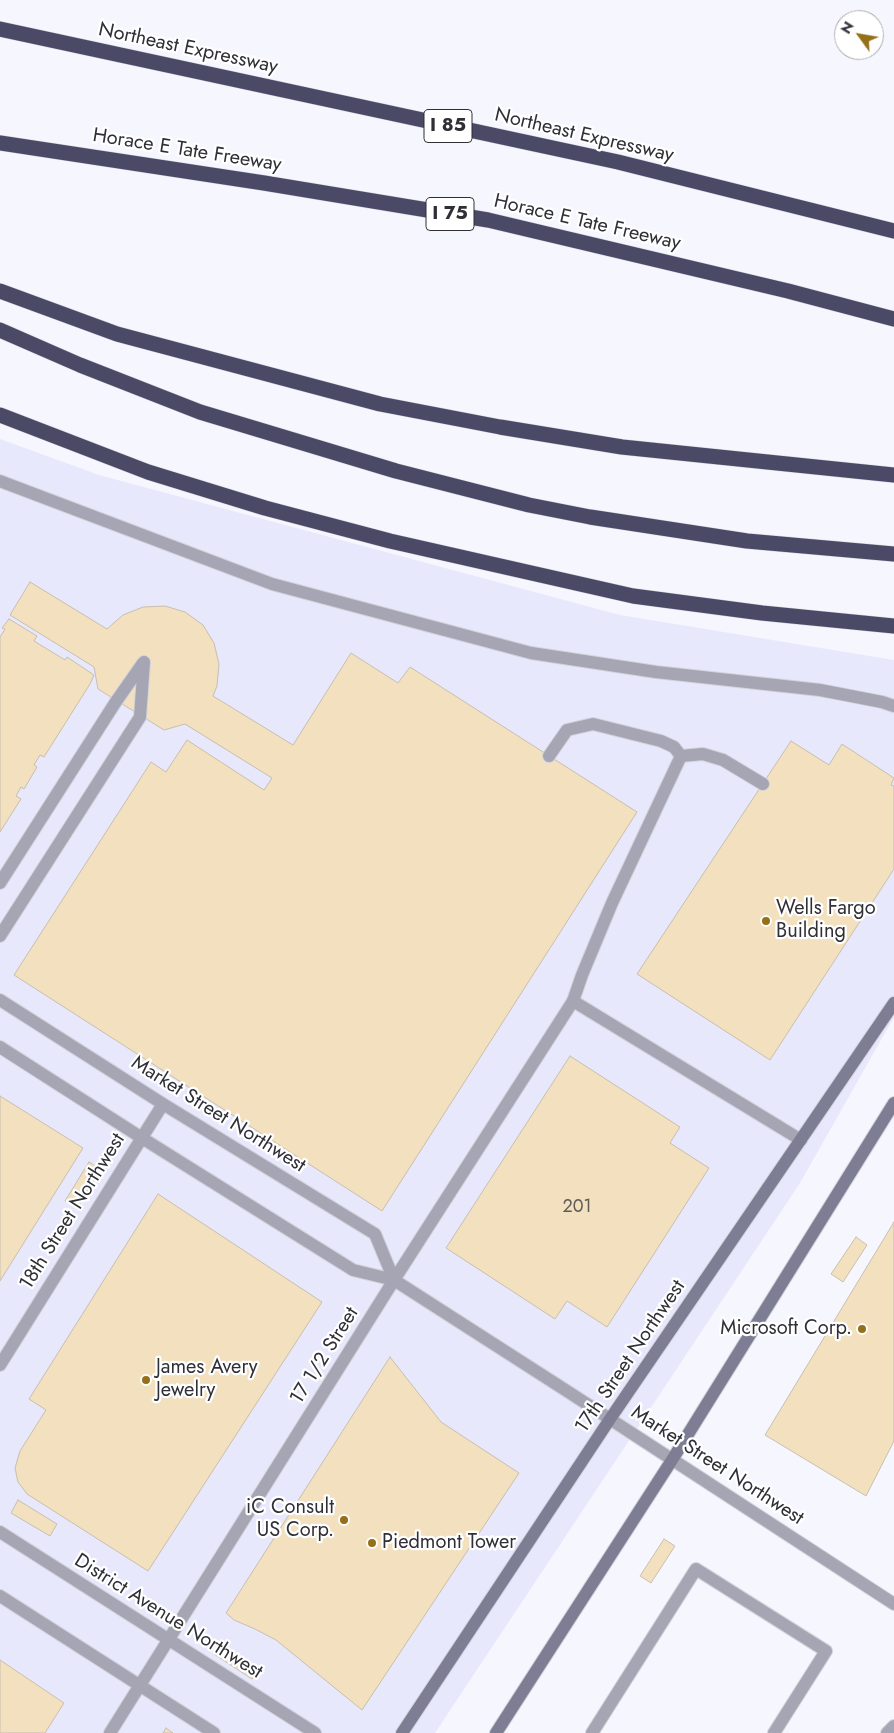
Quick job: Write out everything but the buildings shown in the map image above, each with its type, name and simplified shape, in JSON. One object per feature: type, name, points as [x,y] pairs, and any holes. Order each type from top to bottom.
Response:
[{"type":"highway","name":"Northeast Expressway","points":[[0,29],[618,162],[894,231]]},
{"type":"highway","name":"Horace E Tate Freeway","points":[[0,142],[264,182],[488,220],[788,291],[894,319]]},
{"type":"highway","points":[[0,291],[117,334],[380,404],[500,427],[622,447],[894,474]]},
{"type":"highway","points":[[0,330],[80,365],[200,412],[396,471],[529,505],[747,541],[894,554]]},
{"type":"highway","points":[[0,415],[148,472],[265,508],[390,541],[633,596],[762,614],[894,626]]},
{"type":"main road","name":"17th Street Northwest","points":[[402,1733],[610,1419],[894,1003]]},
{"type":"main road","points":[[496,1733],[672,1460],[894,1103]]},
{"type":"street","points":[[0,481],[272,584],[532,653],[656,672],[820,690],[894,706]]},
{"type":"street","points":[[0,883],[115,703],[144,662],[140,717],[0,936]]},
{"type":"street","points":[[549,756],[567,730],[593,724],[660,741],[674,747],[681,756],[703,754],[723,760],[763,784]]},
{"type":"street","name":"17 1/2 Street","points":[[110,1733],[394,1280],[573,1000],[612,904],[681,756]]},
{"type":"street","name":"Market Street Northwest","points":[[0,1000],[163,1104],[374,1234],[394,1280]]},
{"type":"street","points":[[573,1000],[801,1140]]},
{"type":"street","name":"Market Street Northwest","points":[[0,1046],[142,1138],[353,1270],[394,1280],[894,1604]]},
{"type":"street","name":"18th Street Northwest","points":[[0,1365],[163,1104]]},
{"type":"street","name":"District Avenue Northwest","points":[[0,1532],[315,1733]]},
{"type":"street","points":[[592,1733],[696,1569],[826,1651],[774,1733]]},
{"type":"street","points":[[0,1596],[214,1733]]},
{"type":"street","points":[[887,1733],[894,1726]]},
{"type":"shaded area","points":[[0,439],[99,475],[620,615],[894,660],[894,1017],[800,1183],[435,1733],[0,1733]]},
{"type":"place","name":"Wells Fargo Building","points":[[766,921]]},
{"type":"place","name":"Microsoft Corp.","points":[[862,1329]]},
{"type":"place","name":"James Avery Jewelry","points":[[146,1380]]},
{"type":"place","name":"iC Consult US Corp.","points":[[344,1520]]},
{"type":"place","name":"Piedmont Tower","points":[[372,1543]]}]
